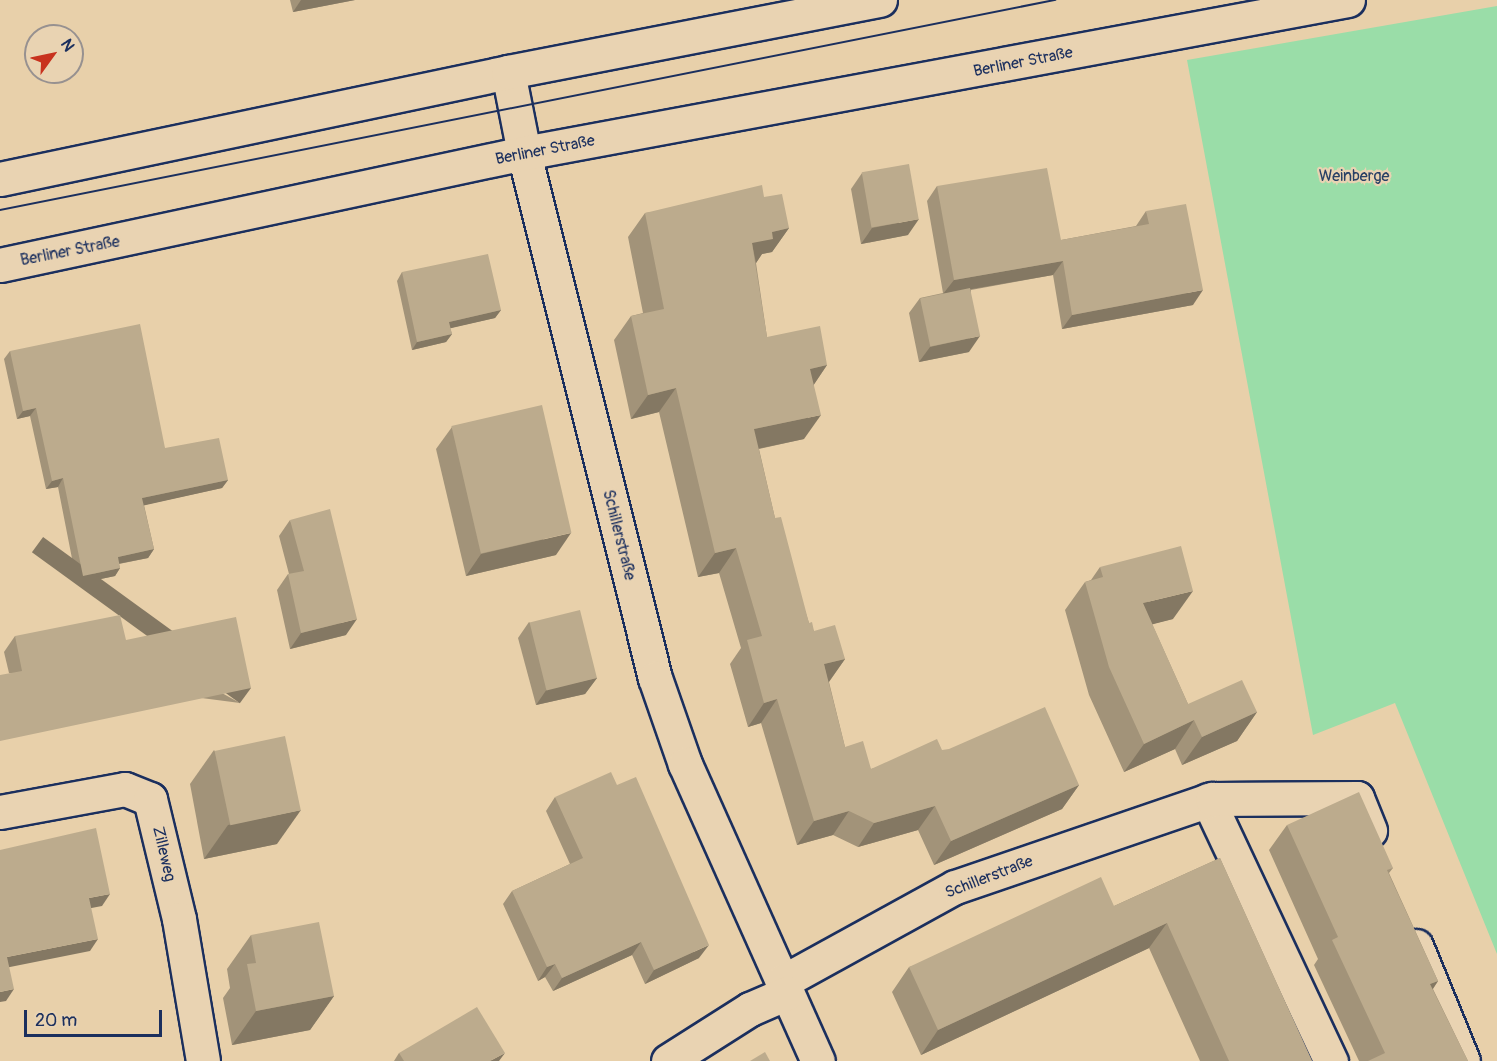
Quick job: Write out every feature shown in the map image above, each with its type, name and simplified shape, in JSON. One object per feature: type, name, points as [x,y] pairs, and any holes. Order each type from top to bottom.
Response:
[{"type":"street","points":[[0,179],[508,72],[880,0]]},
{"type":"street","name":"Berliner Straße","points":[[0,265],[524,153],[1094,49],[1348,0]]},
{"type":"street","name":"Schillerstraße","points":[[508,72],[524,153],[655,678],[685,764],[818,1061]]},
{"type":"street","name":"Zilleweg","points":[[0,812],[125,789],[150,799],[178,919],[202,1061]]},
{"type":"street","name":"Schillerstraße","points":[[784,988],[955,888],[1208,800],[1357,798],[1382,863]]},
{"type":"street","points":[[1208,800],[1331,1061]]},
{"type":"street","points":[[1403,914],[1463,1061]]},
{"type":"street","points":[[668,1061],[784,988]]},
{"type":"green space","name":"Weinberge","points":[[1497,6],[1497,954],[1395,703],[1313,735],[1187,60]]},
{"type":"building","points":[[909,164],[919,219],[871,227],[862,172]]},
{"type":"building","points":[[1047,168],[1061,240],[1149,224],[1146,211],[1186,204],[1203,290],[1072,315],[1063,261],[954,280],[937,186]]},
{"type":"building","points":[[762,185],[764,197],[782,194],[789,228],[772,232],[773,239],[752,243],[767,337],[820,326],[827,365],[810,369],[821,415],[754,429],[775,518],[781,517],[809,623],[812,622],[814,631],[835,625],[845,659],[824,664],[845,747],[863,741],[871,769],[937,739],[942,750],[949,749],[1045,707],[1079,785],[951,841],[935,806],[874,823],[849,811],[814,821],[777,699],[764,703],[747,640],[762,636],[736,548],[715,553],[676,388],[648,395],[631,316],[664,309],[645,213]]},
{"type":"building","points":[[488,254],[501,310],[449,322],[452,334],[417,342],[402,272]]},
{"type":"building","points":[[970,288],[980,336],[930,347],[920,299]]},
{"type":"building","points":[[140,324],[165,448],[219,438],[228,480],[142,498],[154,549],[118,557],[120,568],[83,576],[63,478],[52,481],[36,408],[23,411],[10,351]]},
{"type":"building","points":[[542,405],[571,533],[481,554],[451,426]]},
{"type":"building","points":[[330,509],[357,619],[301,633],[288,574],[304,571],[290,520]]},
{"type":"building","points":[[1181,546],[1193,591],[1143,603],[1188,704],[1242,680],[1257,712],[1202,737],[1194,720],[1144,744],[1109,667],[1085,582],[1103,577],[1100,567]]},
{"type":"building","points":[[580,610],[597,678],[546,691],[530,623]]},
{"type":"building","points":[[120,615],[126,640],[236,617],[251,688],[0,741],[0,675],[22,671],[15,636]]},
{"type":"building","points":[[285,736],[301,810],[230,825],[215,751]]},
{"type":"building","points":[[611,772],[617,785],[636,777],[709,945],[654,970],[641,942],[562,978],[555,964],[547,967],[512,891],[583,858],[555,797]]},
{"type":"building","points":[[1359,792],[1393,868],[1387,870],[1438,981],[1430,984],[1468,1061],[1368,1061],[1385,1053],[1332,940],[1338,937],[1287,825]]},
{"type":"building","points":[[96,828],[110,894],[89,898],[98,939],[7,957],[14,989],[0,992],[0,850]]},
{"type":"building","points":[[1220,858],[1312,1061],[1229,1061],[1167,923],[938,1030],[909,967],[1101,877],[1114,906]]},
{"type":"building","points":[[319,922],[334,996],[256,1011],[247,964],[256,963],[251,935]]},
{"type":"building","points":[[477,1007],[505,1053],[490,1061],[404,1061],[399,1053]]},
{"type":"building","points":[[765,1052],[770,1061],[750,1061]]},
{"type":"tram line","points":[[0,210],[1055,0]]}]
